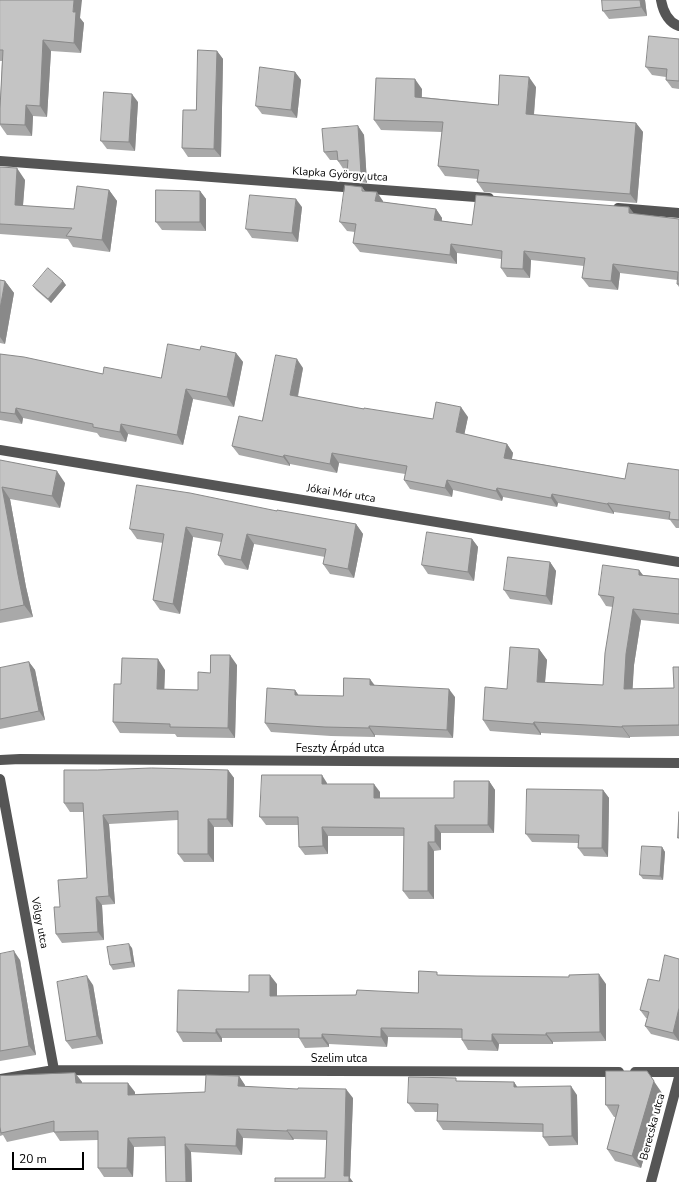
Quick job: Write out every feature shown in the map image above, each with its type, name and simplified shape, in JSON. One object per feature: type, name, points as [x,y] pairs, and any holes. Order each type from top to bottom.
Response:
[{"type":"street","points":[[662,0],[667,16],[676,25]]},
{"type":"street","name":"Klapka György utca","points":[[0,161],[497,199]]},
{"type":"street","points":[[608,208],[679,213]]},
{"type":"street","name":"Jókai Mór utca","points":[[0,450],[679,562]]},
{"type":"street","name":"Feszty Árpád utca","points":[[0,760],[20,758],[679,763]]},
{"type":"street","name":"Völgy utca","points":[[0,779],[54,1070]]},
{"type":"street","name":"Szelim utca","points":[[0,1079],[54,1070],[679,1072]]},
{"type":"street","name":"Berecska utca","points":[[651,1182],[679,1078]]},
{"type":"building","points":[[0,0],[74,0],[73,12],[76,12],[74,43],[43,40],[40,106],[26,105],[25,125],[0,124],[3,50],[0,50]]},
{"type":"building","points":[[602,0],[640,0],[641,7],[603,11]]},
{"type":"building","points":[[649,36],[679,39],[679,81],[666,80],[667,69],[646,67]]},
{"type":"building","points":[[198,50],[217,51],[214,149],[182,148],[183,110],[196,110]]},
{"type":"building","points":[[260,67],[295,72],[291,110],[256,106]]},
{"type":"building","points":[[500,75],[529,77],[526,114],[636,123],[630,194],[477,182],[479,170],[438,166],[443,122],[374,120],[376,78],[415,79],[415,97],[498,105]]},
{"type":"building","points":[[104,92],[132,94],[129,142],[101,141]]},
{"type":"building","points":[[358,126],[361,174],[347,173],[348,160],[338,161],[337,151],[324,152],[322,129]]},
{"type":"building","points":[[0,167],[17,168],[15,205],[74,209],[77,186],[109,190],[102,240],[66,236],[72,228],[0,224]]},
{"type":"building","points":[[345,185],[362,187],[362,191],[377,192],[375,201],[436,209],[434,220],[472,225],[476,195],[629,207],[629,213],[679,219],[679,284],[677,284],[678,272],[613,264],[611,281],[582,278],[585,258],[524,251],[523,269],[501,268],[502,251],[451,244],[450,255],[353,243],[356,224],[340,222]]},
{"type":"building","points":[[156,190],[200,191],[200,222],[156,222]]},
{"type":"building","points":[[250,195],[296,199],[292,233],[246,229]]},
{"type":"building","points":[[48,268],[63,281],[48,299],[33,286]]},
{"type":"building","points":[[0,280],[5,281],[0,309]]},
{"type":"building","points":[[168,344],[200,350],[201,346],[236,353],[227,397],[186,389],[177,435],[121,424],[120,432],[93,427],[93,424],[16,408],[15,414],[0,412],[0,354],[24,357],[103,374],[104,367],[161,378]]},
{"type":"building","points":[[276,355],[297,359],[290,395],[364,409],[433,419],[436,402],[461,407],[456,432],[507,444],[504,458],[625,479],[628,463],[679,470],[679,520],[669,519],[670,512],[607,504],[552,494],[551,498],[497,488],[496,491],[447,480],[445,488],[404,480],[407,466],[332,453],[330,464],[284,455],[283,457],[232,446],[239,416],[262,421]]},
{"type":"building","points":[[0,460],[57,471],[52,496],[2,487],[24,605],[0,610]]},
{"type":"building","points":[[137,485],[190,493],[277,511],[356,524],[348,569],[323,564],[326,549],[247,534],[241,560],[218,555],[223,534],[186,527],[173,604],[153,600],[164,534],[130,529]]},
{"type":"building","points":[[427,532],[472,539],[468,572],[422,565]]},
{"type":"building","points":[[508,557],[550,562],[546,596],[504,590]]},
{"type":"building","points":[[603,565],[639,570],[639,575],[679,579],[679,614],[633,609],[626,654],[624,689],[674,688],[673,667],[679,667],[679,725],[622,727],[534,722],[533,724],[483,720],[485,687],[507,689],[510,647],[539,649],[537,682],[603,685],[605,653],[614,597],[599,595]]},
{"type":"building","points":[[211,655],[230,655],[228,728],[170,727],[170,724],[113,722],[114,684],[121,684],[122,658],[158,659],[157,689],[198,690],[198,672],[210,673]]},
{"type":"building","points":[[29,662],[39,711],[0,719],[0,668]]},
{"type":"building","points":[[344,678],[370,679],[370,685],[449,689],[447,730],[369,726],[369,728],[325,727],[265,723],[267,688],[295,690],[295,695],[343,696]]},
{"type":"building","points":[[152,768],[228,770],[227,819],[208,819],[208,854],[178,854],[178,811],[103,815],[109,896],[96,897],[98,932],[56,934],[54,907],[60,907],[58,880],[87,878],[83,803],[64,803],[64,770]]},
{"type":"building","points":[[262,775],[322,775],[322,784],[374,784],[374,798],[454,798],[454,781],[489,781],[488,825],[435,825],[435,842],[428,842],[428,891],[403,891],[404,828],[322,827],[323,846],[299,847],[298,817],[260,817]]},
{"type":"building","points":[[527,789],[603,790],[602,848],[578,848],[579,835],[526,834]]},
{"type":"building","points":[[679,812],[679,838],[678,838]]},
{"type":"building","points":[[642,846],[662,847],[660,876],[640,875]]},
{"type":"building","points":[[129,944],[132,962],[110,965],[107,947]]},
{"type":"building","points":[[14,951],[29,1046],[0,1051],[0,954]]},
{"type":"building","points":[[665,955],[679,959],[679,1008],[673,1033],[645,1026],[649,1012],[640,1010],[648,979],[659,981]]},
{"type":"building","points":[[419,971],[437,972],[437,975],[477,976],[569,977],[569,975],[599,974],[600,1032],[546,1033],[546,1035],[492,1034],[492,1041],[462,1040],[462,1029],[381,1028],[381,1037],[322,1034],[322,1038],[299,1038],[299,1029],[216,1029],[216,1033],[177,1032],[178,990],[249,992],[249,975],[270,975],[270,996],[356,995],[357,990],[418,993]]},
{"type":"building","points":[[87,976],[97,1036],[66,1041],[57,982]]},
{"type":"building","points":[[606,1071],[647,1071],[654,1081],[632,1156],[607,1149],[619,1105],[606,1105]]},
{"type":"building","points":[[75,1073],[76,1083],[128,1083],[128,1095],[205,1092],[206,1075],[239,1076],[238,1086],[298,1089],[346,1089],[344,1176],[349,1176],[349,1182],[275,1182],[275,1178],[325,1178],[327,1131],[237,1129],[236,1146],[185,1144],[186,1182],[166,1182],[165,1137],[128,1138],[127,1168],[98,1168],[98,1131],[54,1132],[54,1121],[1,1133],[0,1076]]},
{"type":"building","points":[[409,1077],[456,1078],[456,1081],[514,1082],[514,1087],[571,1086],[572,1136],[543,1137],[543,1124],[437,1121],[438,1104],[408,1103]]}]
